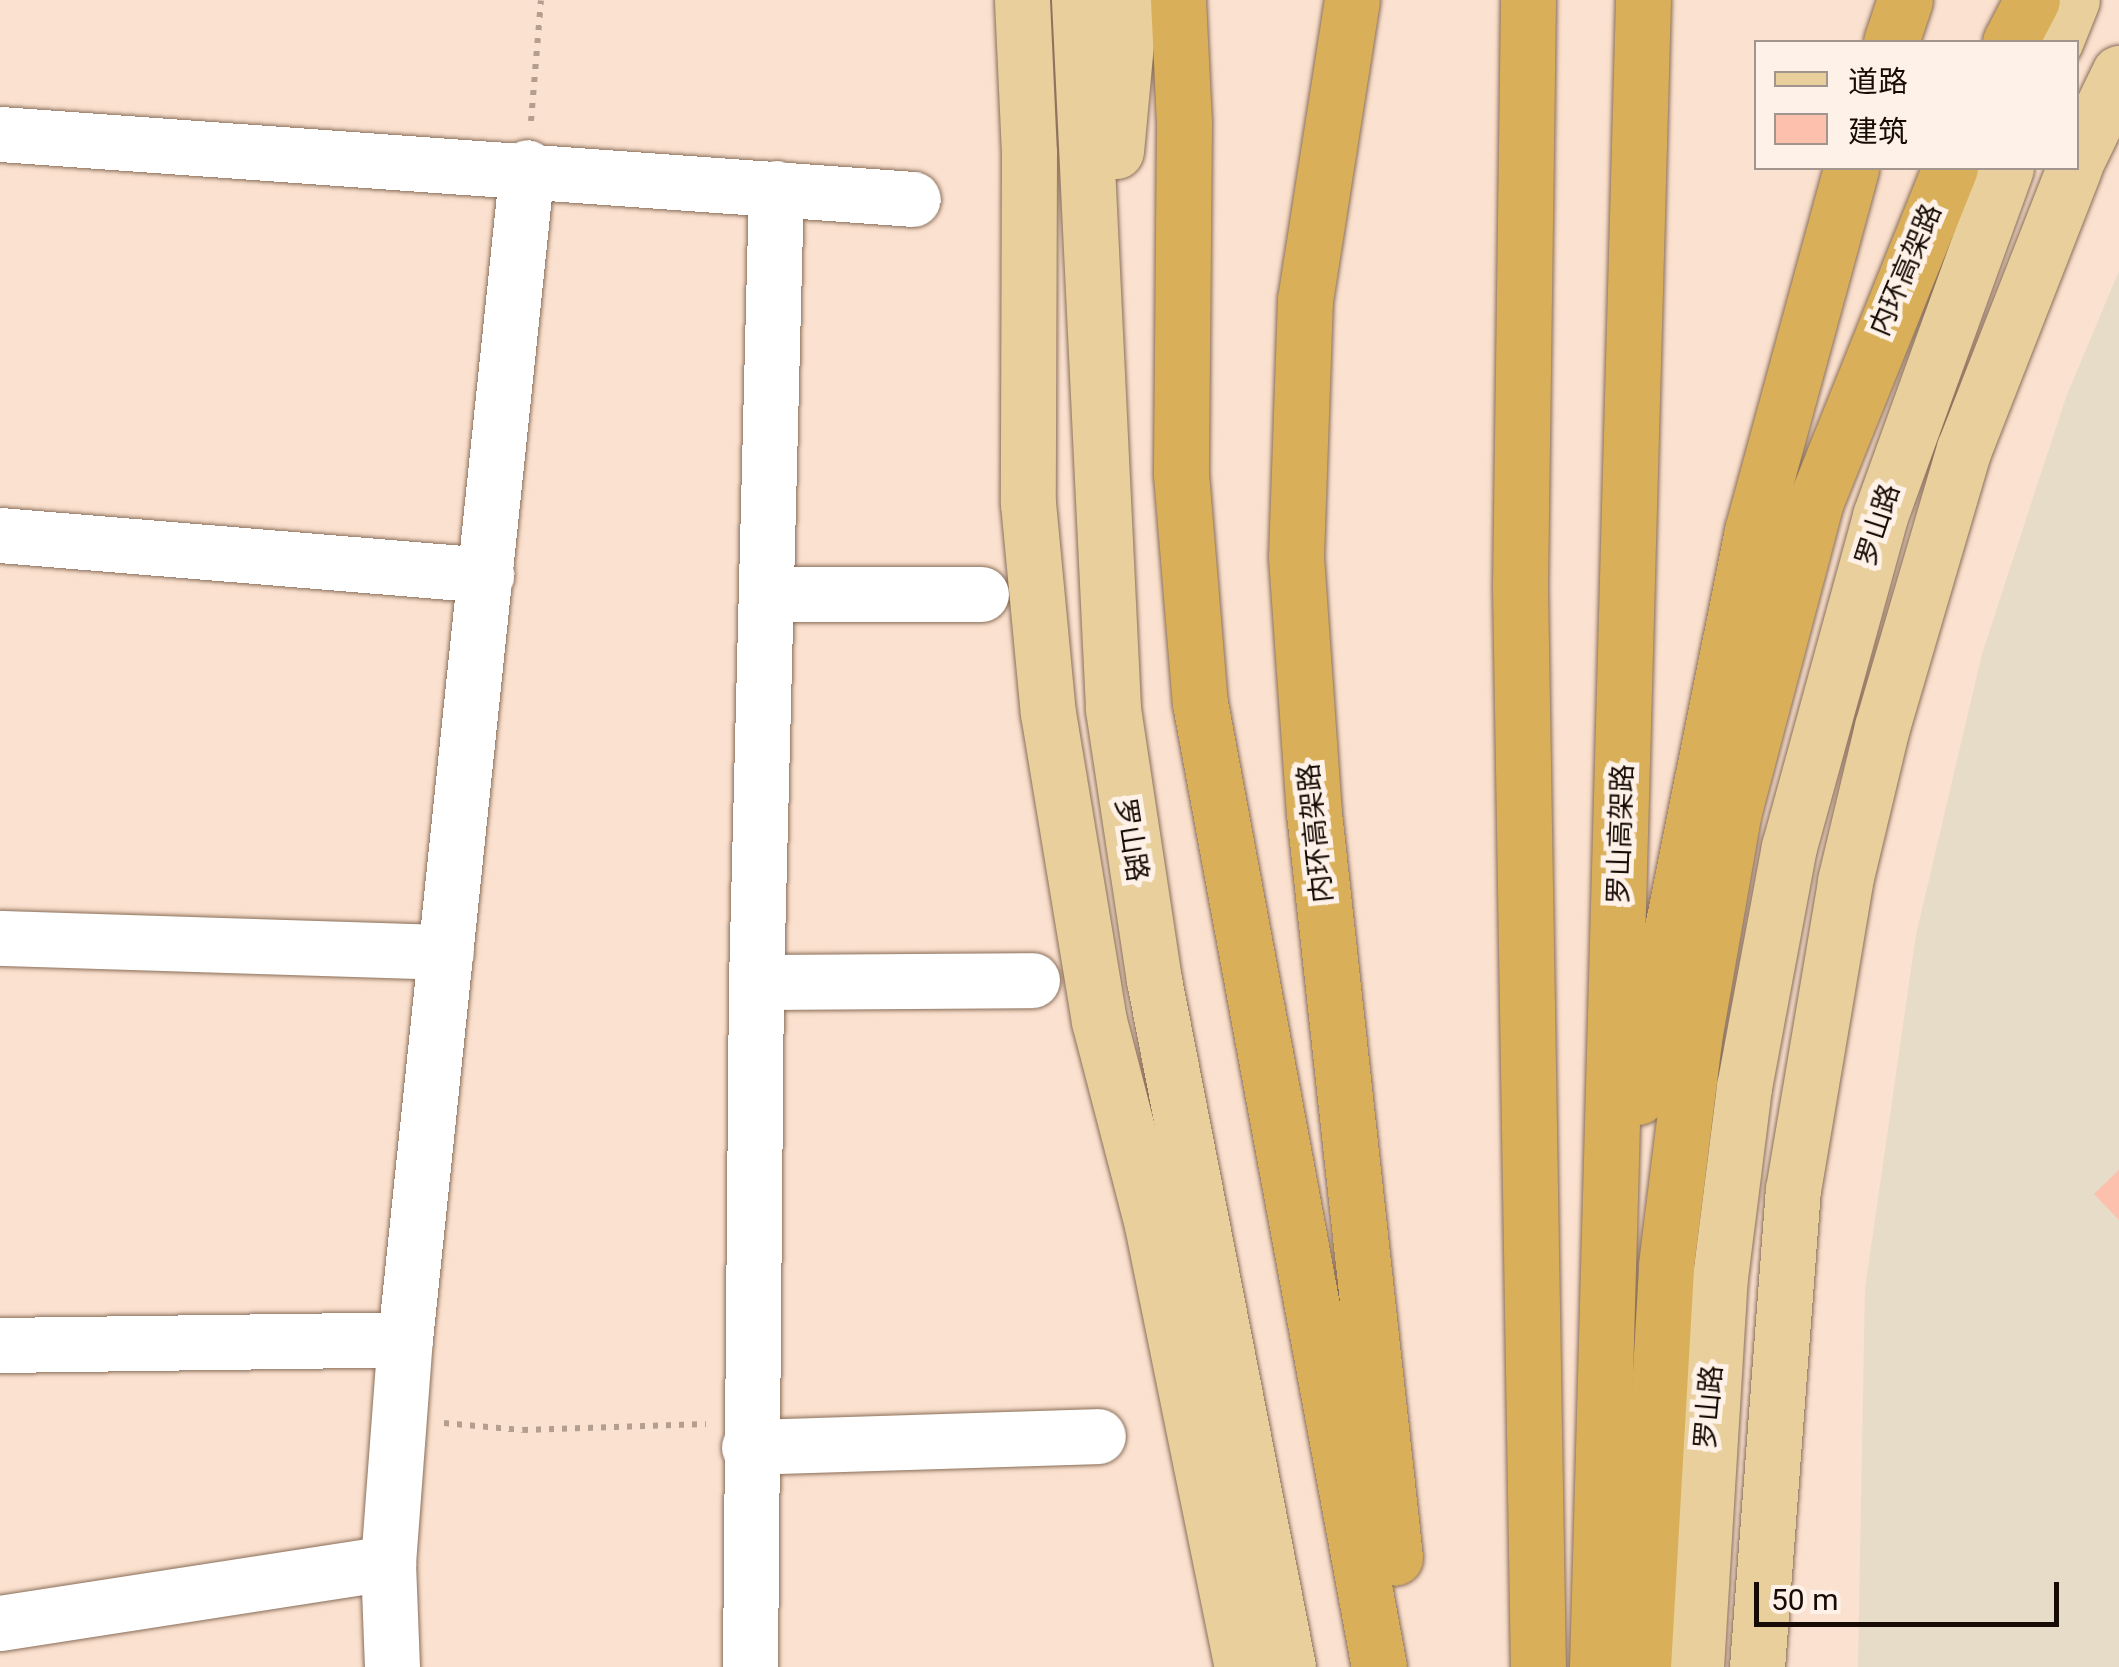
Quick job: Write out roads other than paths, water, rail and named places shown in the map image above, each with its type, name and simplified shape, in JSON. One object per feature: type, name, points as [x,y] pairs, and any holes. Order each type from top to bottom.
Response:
[{"type":"highway","points":[[1178,0],[1182,474],[1203,721],[1343,1448],[1379,1667]]},
{"type":"highway","name":"内环高架路","points":[[1352,0],[1305,299],[1296,558],[1316,832],[1405,1667]]},
{"type":"highway","points":[[1528,0],[1520,586],[1538,1667]]},
{"type":"highway","name":"罗山高架路","points":[[1597,1667],[1605,1252],[1643,0]]},
{"type":"highway","points":[[1892,40],[1905,0]]},
{"type":"highway","points":[[2011,40],[2032,0]]},
{"type":"highway","points":[[1605,1252],[1752,532],[1850,170]]},
{"type":"highway","name":"内环高架路","points":[[1643,1667],[1668,1246],[1694,1039],[1733,815],[1816,502],[1949,170]]},
{"type":"main road","points":[[1022,0],[1029,97],[1028,503],[1048,713],[1099,1021],[1152,1225],[1242,1667]]},
{"type":"main road","name":"罗山路","points":[[1078,0],[1100,436],[1103,596],[1128,828],[1288,1667]]},
{"type":"main road","points":[[1100,436],[1130,0]]},
{"type":"main road","points":[[2056,40],[2072,0]]},
{"type":"main road","points":[[2079,157],[2119,73]]},
{"type":"main road","name":"罗山路","points":[[1696,1667],[1705,1452],[1744,1086],[1789,847],[1844,632],[2005,170]]},
{"type":"main road","points":[[1757,1667],[1793,1190],[1846,881],[1882,727],[1964,448],[2073,170]]},
{"type":"lane","points":[[0,134],[527,167],[912,199]]},
{"type":"lane","points":[[392,1667],[388,1563],[403,1419],[405,1339],[527,167]]},
{"type":"lane","points":[[750,1667],[749,1435],[756,982],[776,188]]},
{"type":"lane","points":[[0,535],[486,574]]},
{"type":"lane","points":[[766,594],[981,594]]},
{"type":"lane","points":[[0,938],[446,952]]},
{"type":"lane","points":[[756,982],[1032,980]]},
{"type":"lane","points":[[0,1344],[405,1339]]},
{"type":"lane","points":[[749,1435],[1098,1436]]},
{"type":"lane","points":[[0,1622],[388,1563]]}]
